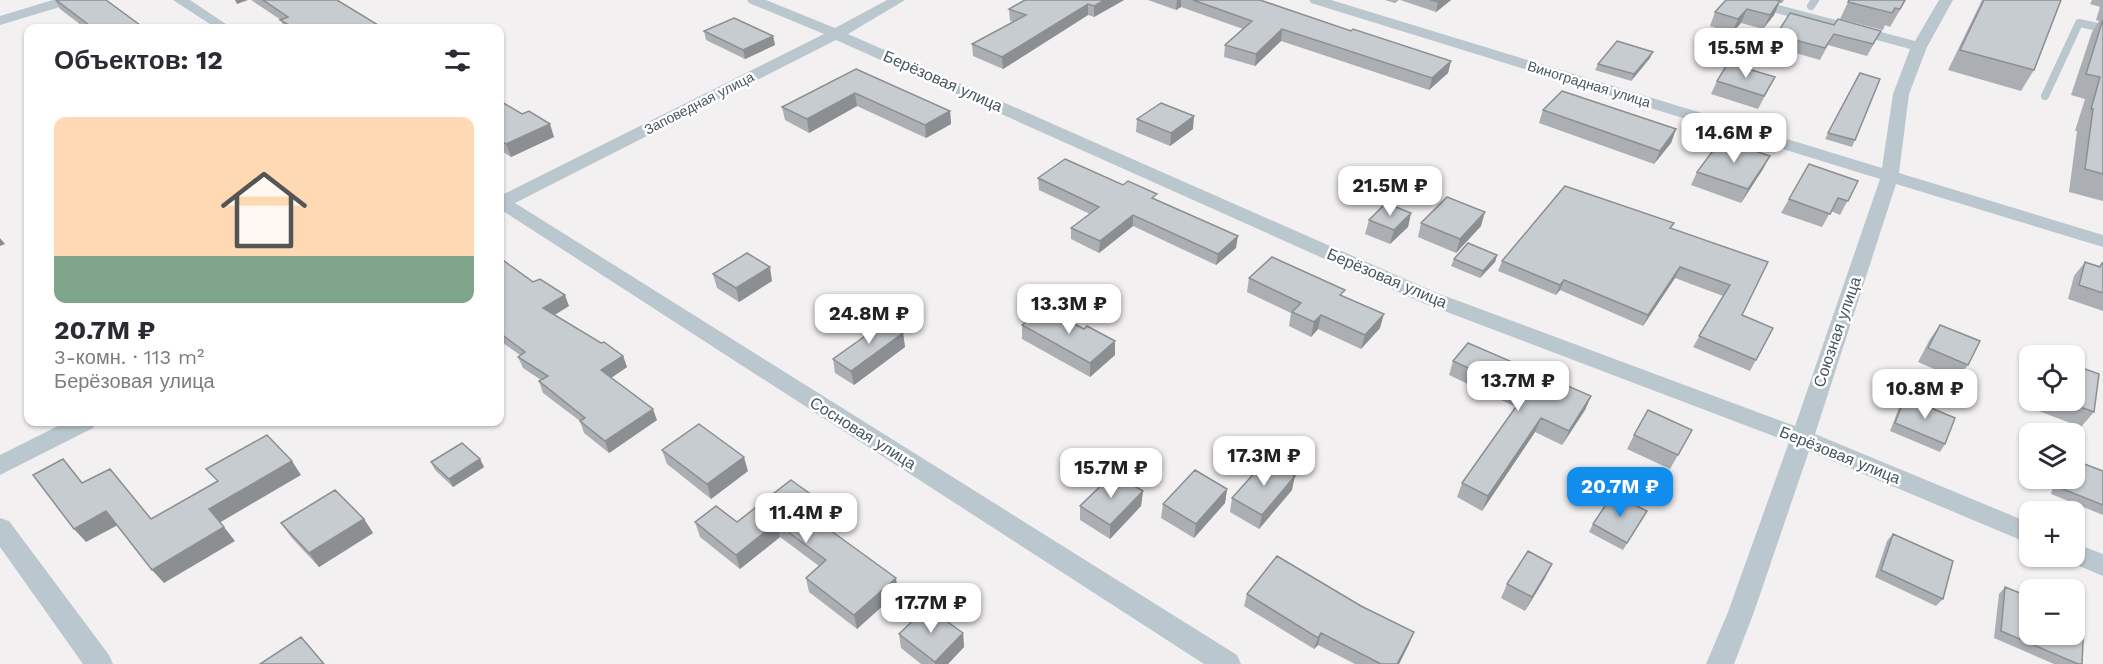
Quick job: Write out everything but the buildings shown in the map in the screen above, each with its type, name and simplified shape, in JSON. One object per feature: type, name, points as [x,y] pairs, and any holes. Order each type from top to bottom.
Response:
[{"type":"street","points":[[0,21],[68,0]]},
{"type":"street","points":[[180,0],[219,24]]},
{"type":"street","name":"Берёзовая улица","points":[[754,0],[836,34],[1430,298],[1802,438],[2019,529]]},
{"type":"street","name":"Заповедная улица","points":[[504,200],[836,34],[898,0]]},
{"type":"street","name":"Виноградная улица","points":[[1316,0],[2103,241]]},
{"type":"street","points":[[1744,0],[1919,47]]},
{"type":"street","name":"Союзная улица","points":[[1720,664],[1741,612],[1802,438],[1890,176],[1901,94],[1919,47],[1946,0]]},
{"type":"street","name":"Сосновая улица","points":[[504,205],[1227,664]]},
{"type":"street","points":[[0,466],[77,426]]},
{"type":"street","points":[[0,528],[99,664]]},
{"type":"street","points":[[2085,558],[2103,565]]},
{"type":"lane","points":[[2045,96],[2079,23],[2103,28]]}]
